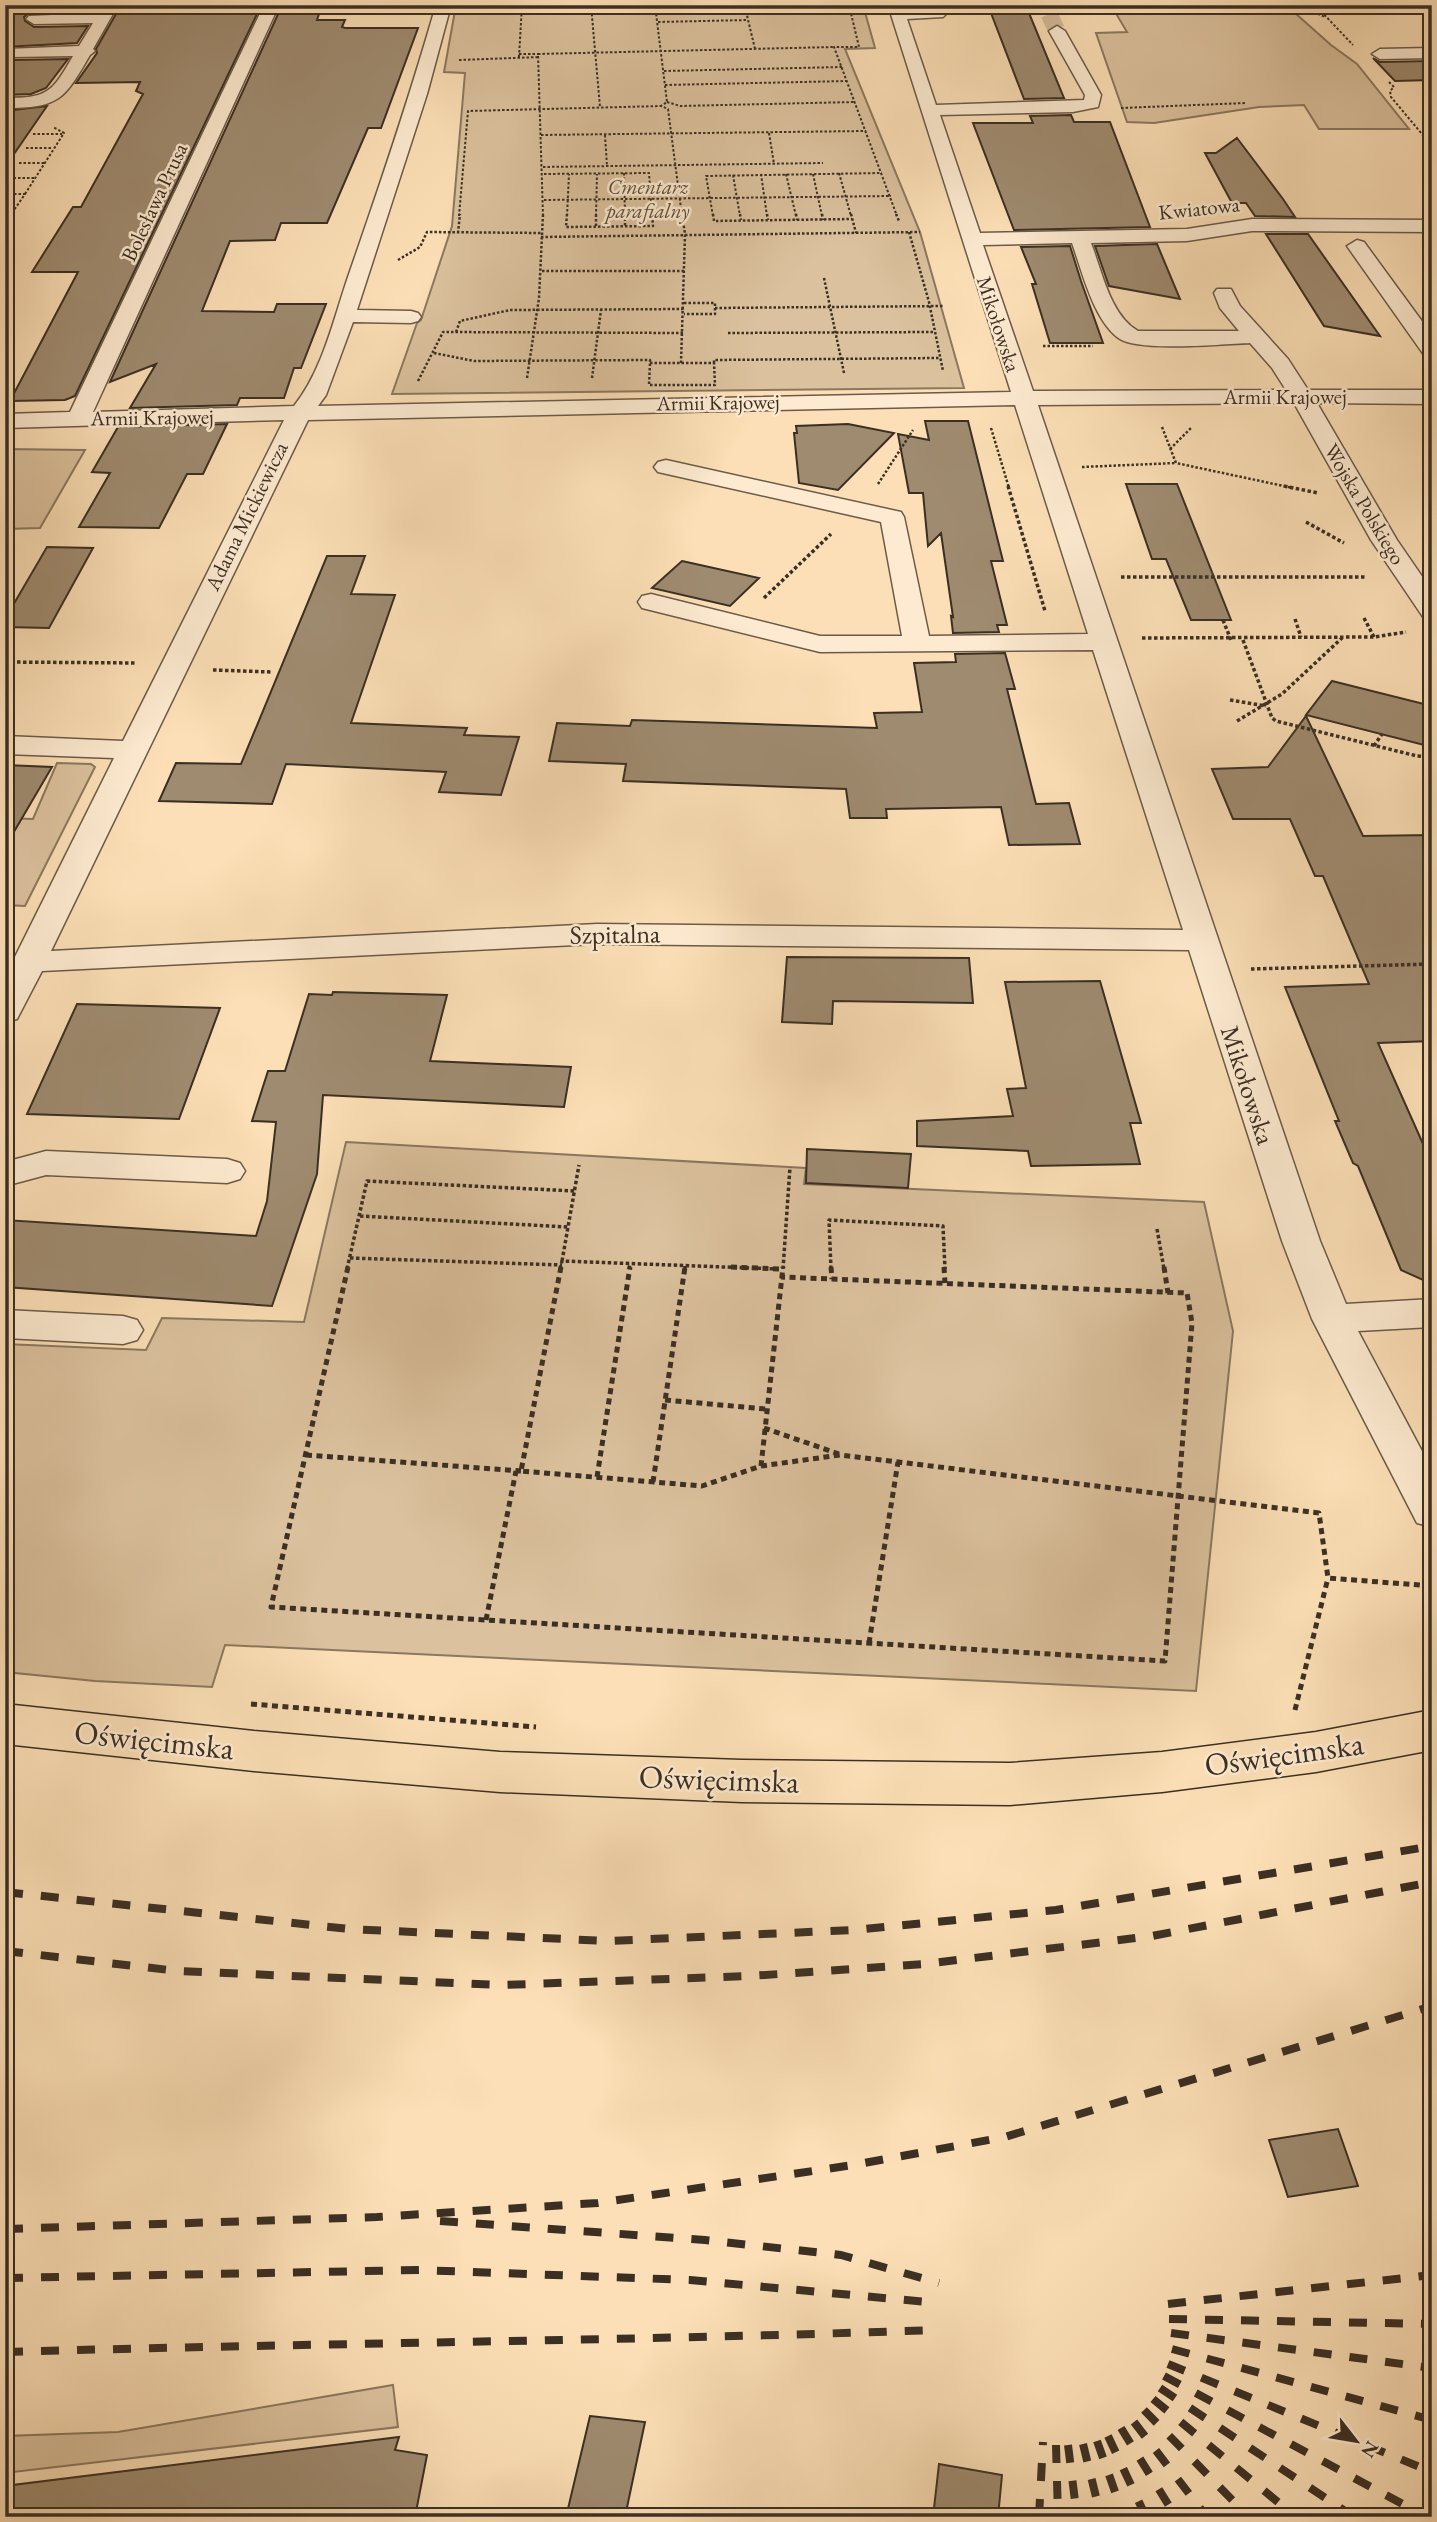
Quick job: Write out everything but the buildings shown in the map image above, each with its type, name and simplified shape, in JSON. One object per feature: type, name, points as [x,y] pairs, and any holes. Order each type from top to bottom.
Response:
[{"type":"main road","name":"Oświęcimska","points":[[5,1724],[254,1751],[500,1772],[742,1781],[1010,1784],[1162,1772],[1316,1752],[1432,1730]]},
{"type":"street","name":"Bolesława Prusa","points":[[78,419],[272,5]]},
{"type":"street","name":"Adama Mickiewicza","points":[[5,1012],[290,426],[315,395],[345,316],[415,107],[444,5]]},
{"type":"street","points":[[897,10],[937,14],[934,5]]},
{"type":"street","name":"Mikołowska","points":[[897,10],[1213,980],[1301,1241],[1332,1319],[1432,1511]]},
{"type":"street","points":[[34,19],[108,12]]},
{"type":"street","points":[[5,103],[38,103],[62,89],[108,12]]},
{"type":"street","points":[[928,110],[1073,107],[1093,103],[1093,95],[1057,30]]},
{"type":"street","points":[[23,36],[96,34]]},
{"type":"street","points":[[13,52],[87,51]]},
{"type":"street","points":[[1380,54],[1432,53]]},
{"type":"street","points":[[53,69],[76,69]]},
{"type":"street","name":"Kwiatowa","points":[[971,239],[1186,235],[1246,226],[1432,226]]},
{"type":"street","points":[[1079,237],[1109,311],[1126,333],[1134,337],[1254,337]]},
{"type":"street","points":[[1357,246],[1432,350]]},
{"type":"street","name":"Wojska Polskiego","points":[[1224,293],[1230,308],[1280,363],[1432,611]]},
{"type":"street","points":[[345,316],[411,317]]},
{"type":"street","name":"Armii Krajowej","points":[[5,421],[1023,397],[1432,397]]},
{"type":"street","points":[[666,467],[892,517],[917,642]]},
{"type":"street","points":[[651,602],[820,644],[1104,642]]},
{"type":"street","points":[[5,745],[133,750]]},
{"type":"street","name":"Szpitalna","points":[[30,961],[622,933],[1200,940]]},
{"type":"street","points":[[5,1174],[46,1163],[227,1171]]},
{"type":"street","points":[[1332,1319],[1432,1313]]},
{"type":"street","points":[[5,1324],[123,1330]]},
{"type":"path","points":[[519,55],[522,5]]},
{"type":"path","points":[[591,5],[600,107]]},
{"type":"path","points":[[457,60],[595,52],[859,47],[851,5],[474,12]]},
{"type":"path","points":[[1297,5],[1326,18]]},
{"type":"path","points":[[656,7],[667,102]]},
{"type":"path","points":[[745,7],[755,49]]},
{"type":"path","points":[[658,22],[748,20]]},
{"type":"path","points":[[834,47],[899,221]]},
{"type":"path","points":[[525,388],[538,310],[544,200],[538,55]]},
{"type":"path","points":[[664,71],[842,67]]},
{"type":"path","points":[[665,85],[847,81]]},
{"type":"path","points":[[661,106],[667,102]]},
{"type":"path","points":[[667,102],[680,106]]},
{"type":"path","points":[[458,233],[468,111],[661,106],[668,109],[680,106],[855,102]]},
{"type":"path","points":[[1093,103],[1110,108],[1245,103]]},
{"type":"path","points":[[668,109],[685,234],[681,363]]},
{"type":"path","points":[[53,127],[63,134]]},
{"type":"path","points":[[541,135],[866,131]]},
{"type":"path","points":[[769,133],[774,164]]},
{"type":"path","points":[[33,134],[63,134]]},
{"type":"path","points":[[6,221],[63,134]]},
{"type":"path","points":[[605,135],[607,166]]},
{"type":"path","points":[[26,148],[54,148]]},
{"type":"path","points":[[19,163],[45,163]]},
{"type":"path","points":[[543,167],[823,163]]},
{"type":"path","points":[[624,173],[625,226]]},
{"type":"path","points":[[544,174],[649,173],[653,226],[566,227],[569,174]]},
{"type":"path","points":[[839,173],[856,233]]},
{"type":"path","points":[[852,219],[714,221],[706,176],[882,173]]},
{"type":"path","points":[[596,226],[597,174]]},
{"type":"path","points":[[761,174],[768,220]]},
{"type":"path","points":[[786,174],[797,220]]},
{"type":"path","points":[[813,174],[823,220]]},
{"type":"path","points":[[733,175],[741,220]]},
{"type":"path","points":[[9,178],[35,178]]},
{"type":"path","points":[[5,194],[25,194]]},
{"type":"path","points":[[544,200],[891,195]]},
{"type":"path","points":[[5,209],[12,211]]},
{"type":"path","points":[[5,214],[12,211]]},
{"type":"path","points":[[427,232],[542,235],[919,232]]},
{"type":"path","points":[[909,232],[929,306],[942,370]]},
{"type":"path","points":[[541,271],[684,271]]},
{"type":"path","points":[[824,278],[846,384]]},
{"type":"path","points":[[684,303],[715,303],[715,314],[684,314]]},
{"type":"path","points":[[715,308],[943,306]]},
{"type":"path","points":[[456,332],[460,321],[510,310],[684,309]]},
{"type":"path","points":[[591,386],[601,310]]},
{"type":"path","points":[[417,388],[422,364],[434,353],[443,332],[683,333]]},
{"type":"path","points":[[728,333],[933,332]]},
{"type":"path","points":[[1031,346],[1112,346],[1134,337]]},
{"type":"path","points":[[434,353],[474,361],[650,360],[650,363]]},
{"type":"path","points":[[714,363],[714,360],[939,358]]},
{"type":"path","points":[[1150,396],[1176,463]]},
{"type":"path","points":[[990,425],[1046,613],[1120,611],[1130,638],[1243,640],[1374,637],[1409,632]]},
{"type":"path","points":[[1084,477],[1081,467],[1176,463],[1364,502]]},
{"type":"path","points":[[1306,522],[1409,577]]},
{"type":"path","points":[[1121,577],[1409,577]]},
{"type":"path","points":[[1364,618],[1374,637]]},
{"type":"path","points":[[1294,619],[1301,638]]},
{"type":"path","points":[[1223,620],[1231,640]]},
{"type":"path","points":[[1237,721],[1289,691],[1343,637]]},
{"type":"path","points":[[1243,640],[1267,706],[1276,721],[1374,746],[1432,757]]},
{"type":"path","points":[[5,662],[138,663]]},
{"type":"path","points":[[215,670],[271,672]]},
{"type":"path","points":[[1230,700],[1267,706]]},
{"type":"path","points":[[1374,746],[1382,734]]},
{"type":"path","points":[[1213,980],[1236,979],[1250,969],[1432,964]]},
{"type":"path","points":[[486,1620],[562,1263],[579,1165]]},
{"type":"path","points":[[761,1466],[782,1277],[790,1167]]},
{"type":"path","points":[[575,1191],[367,1181],[271,1607],[1165,1661],[1192,1323],[1187,1293],[782,1277]]},
{"type":"path","points":[[359,1216],[568,1227]]},
{"type":"path","points":[[832,1279],[829,1220],[943,1226],[945,1283]]},
{"type":"path","points":[[1157,1229],[1168,1293]]},
{"type":"path","points":[[350,1258],[782,1269]]},
{"type":"path","points":[[597,1477],[629,1264]]},
{"type":"path","points":[[653,1482],[685,1266]]},
{"type":"path","points":[[665,1400],[766,1409]]},
{"type":"path","points":[[764,1427],[839,1455],[1319,1513],[1328,1578],[1294,1710],[1316,1752]]},
{"type":"path","points":[[306,1455],[702,1486],[761,1466],[839,1455]]},
{"type":"path","points":[[869,1643],[898,1462]]},
{"type":"path","points":[[1328,1578],[1432,1586]]},
{"type":"path","points":[[249,1704],[550,1728]]},
{"type":"path","points":[[1281,1712],[1294,1710]]},
{"type":"green space","name":"Cmentarz parafialny","points":[[456,5],[863,5],[875,48],[845,49],[920,232],[964,388],[392,394],[417,323],[421,320],[452,226],[465,73],[444,72]]},
{"type":"green space","points":[[1111,5],[1286,5],[1357,64],[1409,129],[1319,129],[1304,105],[1259,107],[1154,123],[1127,122],[1096,33],[1127,32]]},
{"type":"green space","points":[[5,449],[85,450],[40,528],[5,529]]},
{"type":"green space","points":[[57,763],[91,764],[95,767],[25,906],[5,905],[5,818],[33,819]]},
{"type":"green space","points":[[346,1142],[806,1168],[804,1184],[1204,1202],[1233,1331],[1196,1691],[225,1645],[212,1687],[95,1681],[5,1672],[5,1344],[146,1350],[162,1318],[304,1322]]},
{"type":"green space","points":[[393,2385],[398,2427],[5,2473],[5,2436],[118,2432]]},
{"type":"tunnel","points":[[1049,14],[1057,31]]},
{"type":"railway","points":[[5,1892],[349,1929],[608,1941],[854,1930],[1056,1910],[1432,1846]]},
{"type":"railway","points":[[5,1951],[178,1971],[502,1985],[750,1976],[925,1964],[1152,1936],[1432,1882]]},
{"type":"railway","points":[[5,2229],[377,2217],[598,2203],[853,2165],[1005,2137],[1432,2006]]},
{"type":"railway","points":[[440,2221],[705,2240],[841,2255],[939,2283]]},
{"type":"railway","points":[[5,2278],[419,2270],[690,2280],[938,2303]]},
{"type":"railway","points":[[1168,2304],[1432,2275]]},
{"type":"railway","points":[[1169,2319],[1432,2324]]},
{"type":"railway","points":[[5,2352],[937,2330]]},
{"type":"railway","points":[[1171,2333],[1432,2368]]},
{"type":"railway","points":[[1172,2349],[1432,2420]]},
{"type":"railway","points":[[1168,2364],[1432,2472]]},
{"type":"railway","points":[[1164,2376],[1425,2516]]},
{"type":"railway","points":[[1160,2388],[1354,2517]]},
{"type":"railway","points":[[1153,2399],[1296,2517]]},
{"type":"railway","points":[[1144,2410],[1249,2517]]},
{"type":"railway","points":[[1134,2422],[1207,2517]]},
{"type":"railway","points":[[1121,2428],[1176,2517]]},
{"type":"railway","points":[[1108,2436],[1146,2517]]},
{"type":"railway","points":[[1097,2441],[1124,2517]]},
{"type":"railway","points":[[1039,2517],[1043,2442]]},
{"type":"railway","points":[[1083,2444],[1101,2517]]},
{"type":"railway","points":[[1056,2445],[1058,2517]]},
{"type":"railway","points":[[1068,2445],[1077,2517]]}]
